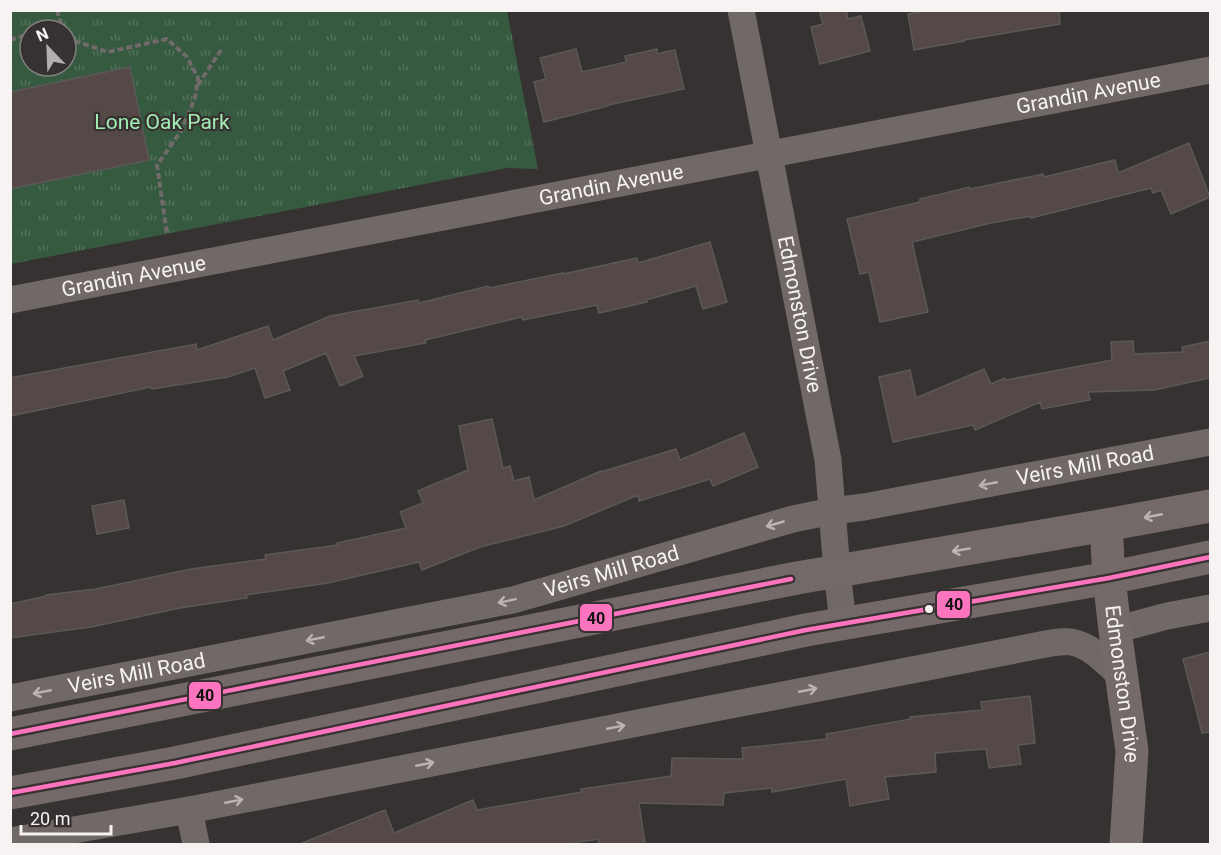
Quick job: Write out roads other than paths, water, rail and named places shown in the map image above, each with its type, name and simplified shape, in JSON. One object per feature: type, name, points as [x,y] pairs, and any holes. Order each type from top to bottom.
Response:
[{"type":"main road","name":"Veirs Mill Road","points":[[10,734],[837,571],[1210,506]]},
{"type":"main road","points":[[10,793],[175,763],[843,623],[1109,578],[1210,557]]},
{"type":"street","name":"Edmonston Drive","points":[[741,10],[828,460],[843,623]]},
{"type":"street","name":"Grandin Avenue","points":[[10,300],[1210,70]]},
{"type":"street","name":"Veirs Mill Road","points":[[10,698],[513,600],[782,522],[832,511],[864,507],[1210,442]]},
{"type":"street","name":"Edmonston Drive","points":[[1106,525],[1109,578],[1132,751],[1126,844]]},
{"type":"street","points":[[1115,630],[1167,616],[1210,608]]},
{"type":"street","points":[[10,841],[189,810],[1051,643],[1070,642],[1082,645],[1100,657],[1122,677]]},
{"type":"street","points":[[189,810],[196,844]]},
{"type":"park label","name":"Lone Oak Park","points":[[162,122]]}]
